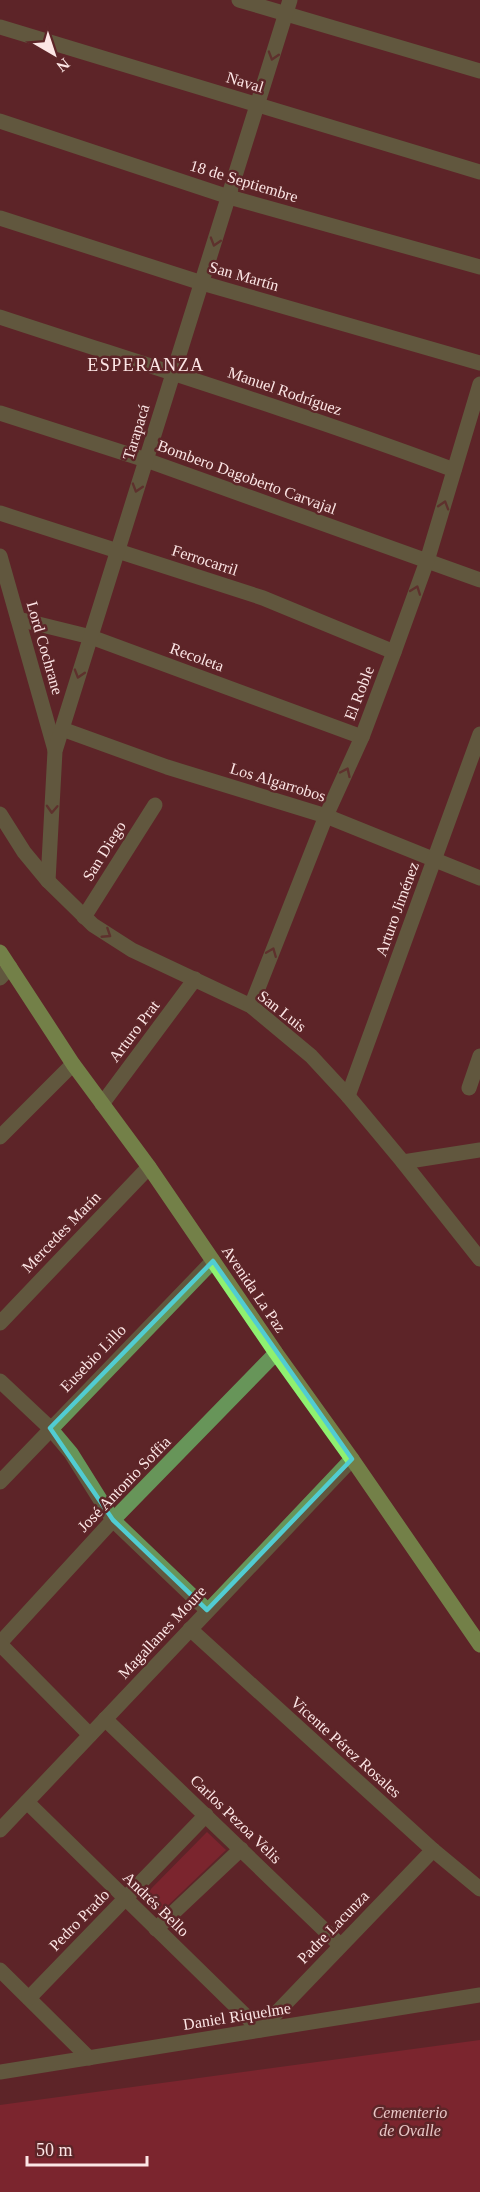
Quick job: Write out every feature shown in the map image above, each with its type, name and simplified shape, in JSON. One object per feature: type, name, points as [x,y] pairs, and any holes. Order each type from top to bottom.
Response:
[{"type":"main road","name":"Avenida La Paz","points":[[0,952],[5,972],[149,1167],[480,1645]]},
{"type":"street","points":[[240,0],[288,7],[480,71]]},
{"type":"street","name":"Tarapacá","points":[[48,881],[55,751],[288,7]]},
{"type":"street","name":"Naval","points":[[0,27],[480,172]]},
{"type":"street","name":"18 de Septiembre","points":[[0,121],[229,196],[480,267]]},
{"type":"street","name":"San Martín","points":[[0,218],[202,283],[480,363]]},
{"type":"street","name":"Manuel Rodríguez","points":[[0,317],[174,372],[454,471]]},
{"type":"street","name":"El Roble","points":[[250,1006],[326,816],[362,737],[394,652],[427,561],[480,384]]},
{"type":"street","name":"Bombero Dagoberto Carvajal","points":[[0,413],[146,460],[480,580]]},
{"type":"street","name":"Ferrocarril","points":[[0,513],[263,598],[394,652]]},
{"type":"street","name":"Lord Cochrane","points":[[0,556],[3,581],[18,619],[55,751]]},
{"type":"street","name":"Recoleta","points":[[18,619],[91,637],[362,737]]},
{"type":"street","name":"Los Algarrobos","points":[[62,729],[167,767],[326,816],[480,878]]},
{"type":"street","name":"Arturo Jiménez","points":[[348,1096],[480,734]]},
{"type":"street","name":"San Diego","points":[[84,917],[155,805]]},
{"type":"street","name":"San Luis","points":[[0,814],[24,852],[48,881],[93,926],[132,950],[250,1006],[311,1056],[403,1161],[480,1259]]},
{"type":"street","name":"Arturo Prat","points":[[102,1104],[195,979]]},
{"type":"street","points":[[469,1088],[480,1056]]},
{"type":"street","points":[[0,1137],[73,1064]]},
{"type":"street","points":[[403,1161],[480,1150]]},
{"type":"street","name":"Mercedes Marín","points":[[0,1323],[149,1167]]},
{"type":"street","name":"Eusebio Lillo","points":[[0,1482],[213,1261]]},
{"type":"street","name":"José Antonio Soffia","points":[[0,1643],[113,1520],[276,1353]]},
{"type":"street","points":[[0,1381],[50,1428],[71,1453],[113,1520],[207,1610]]},
{"type":"street","name":"Magallanes Moure","points":[[0,1830],[352,1459]]},
{"type":"street","name":"Vicente Pérez Rosales","points":[[190,1629],[433,1850],[480,1889]]},
{"type":"street","points":[[0,1643],[90,1735]]},
{"type":"street","name":"Carlos Pezoa Velis","points":[[105,1719],[340,1945]]},
{"type":"street","name":"Andrés Bello","points":[[27,1802],[260,2030]]},
{"type":"street","name":"Pedro Prado","points":[[29,1998],[206,1815]]},
{"type":"street","points":[[156,1929],[241,1849]]},
{"type":"street","name":"Padre Lacunza","points":[[260,2030],[433,1850]]},
{"type":"street","points":[[0,1970],[89,2058]]},
{"type":"street","name":"Daniel Riquelme","points":[[0,2072],[480,1995]]},
{"type":"highlighted area","points":[[213,1261],[352,1459],[207,1610],[113,1520],[50,1428]]},
{"type":"green space","points":[[207,1832],[226,1850],[161,1912],[143,1897]]},
{"type":"green space","name":"Cementerio de Ovalle","points":[[480,2040],[480,2192],[0,2192],[0,2105]]},
{"type":"district","name":"ESPERANZA","points":[[146,365]]}]
